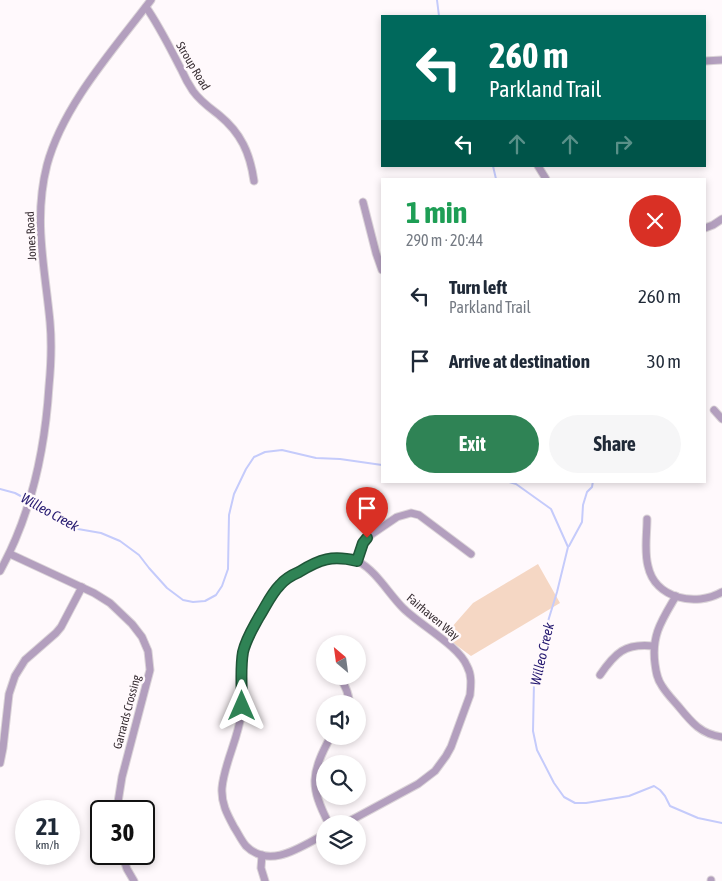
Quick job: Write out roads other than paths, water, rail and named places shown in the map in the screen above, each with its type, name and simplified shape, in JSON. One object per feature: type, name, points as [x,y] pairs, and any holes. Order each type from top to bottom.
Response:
[{"type":"street","name":"Jones Road","points":[[0,571],[10,554],[29,500],[44,437],[48,407],[50,324],[39,225],[41,193],[47,166],[57,136],[72,108],[151,0]]},
{"type":"street","name":"Stroup Road","points":[[146,7],[192,90],[202,102],[232,127],[240,138],[247,152],[254,181]]},
{"type":"street","points":[[706,61],[722,60]]},
{"type":"street","points":[[539,167],[545,178]]},
{"type":"street","points":[[363,202],[381,267]]},
{"type":"street","points":[[706,228],[722,219]]},
{"type":"street","points":[[714,410],[722,418]]},
{"type":"street","points":[[316,839],[287,854],[279,856],[262,855],[254,852],[241,839],[222,802],[224,778],[238,729],[242,706],[242,661],[246,641],[274,592],[281,584],[322,560],[340,558],[357,561],[363,543],[367,538],[397,517],[411,513],[419,515],[471,554]]},
{"type":"street","points":[[647,519],[646,558],[649,571],[660,587],[676,596],[697,600],[708,599],[722,592]]},
{"type":"street","name":"Garrards Crossing","points":[[10,554],[104,598],[132,624],[146,644],[150,660],[150,670],[118,800]]},
{"type":"street","name":"Fairhaven Way","points":[[357,561],[369,570],[411,616],[458,652],[467,665],[471,678],[470,695],[451,748],[434,771],[418,784],[361,815]]},
{"type":"street","points":[[0,763],[9,694],[15,676],[25,660],[61,627],[82,587]]},
{"type":"street","points":[[676,596],[658,626],[655,636],[653,646],[656,672],[661,686],[692,723],[712,735],[722,737]]},
{"type":"street","points":[[600,675],[611,659],[623,650],[644,645],[653,646]]},
{"type":"street","points":[[325,815],[317,799],[315,777],[320,758],[326,745]]},
{"type":"street","points":[[262,855],[261,868],[265,881]]},
{"type":"street","points":[[126,865],[134,881]]},
{"type":"waterway","points":[[437,0],[439,15]]},
{"type":"waterway","points":[[493,167],[496,178]]},
{"type":"waterway","name":"Willeo Creek","points":[[32,502],[64,518],[78,529],[101,533],[120,541],[139,555],[167,588],[183,600],[193,602],[205,601],[216,595],[222,586],[228,569],[229,515],[234,494],[254,457],[265,452],[282,450],[316,458],[340,459],[381,465]]},
{"type":"waterway","name":"Willeo Creek","points":[[513,483],[551,509],[568,547],[545,631],[534,682],[533,731],[537,750],[554,783],[564,797],[575,803],[629,796],[654,786],[665,796],[670,806],[698,818],[722,823]]},
{"type":"waterway","points":[[569,546],[582,522],[583,505],[587,492],[592,487],[593,483]]},
{"type":"waterway","name":"Willeo Creek","points":[[0,489],[15,493],[28,500]]}]
